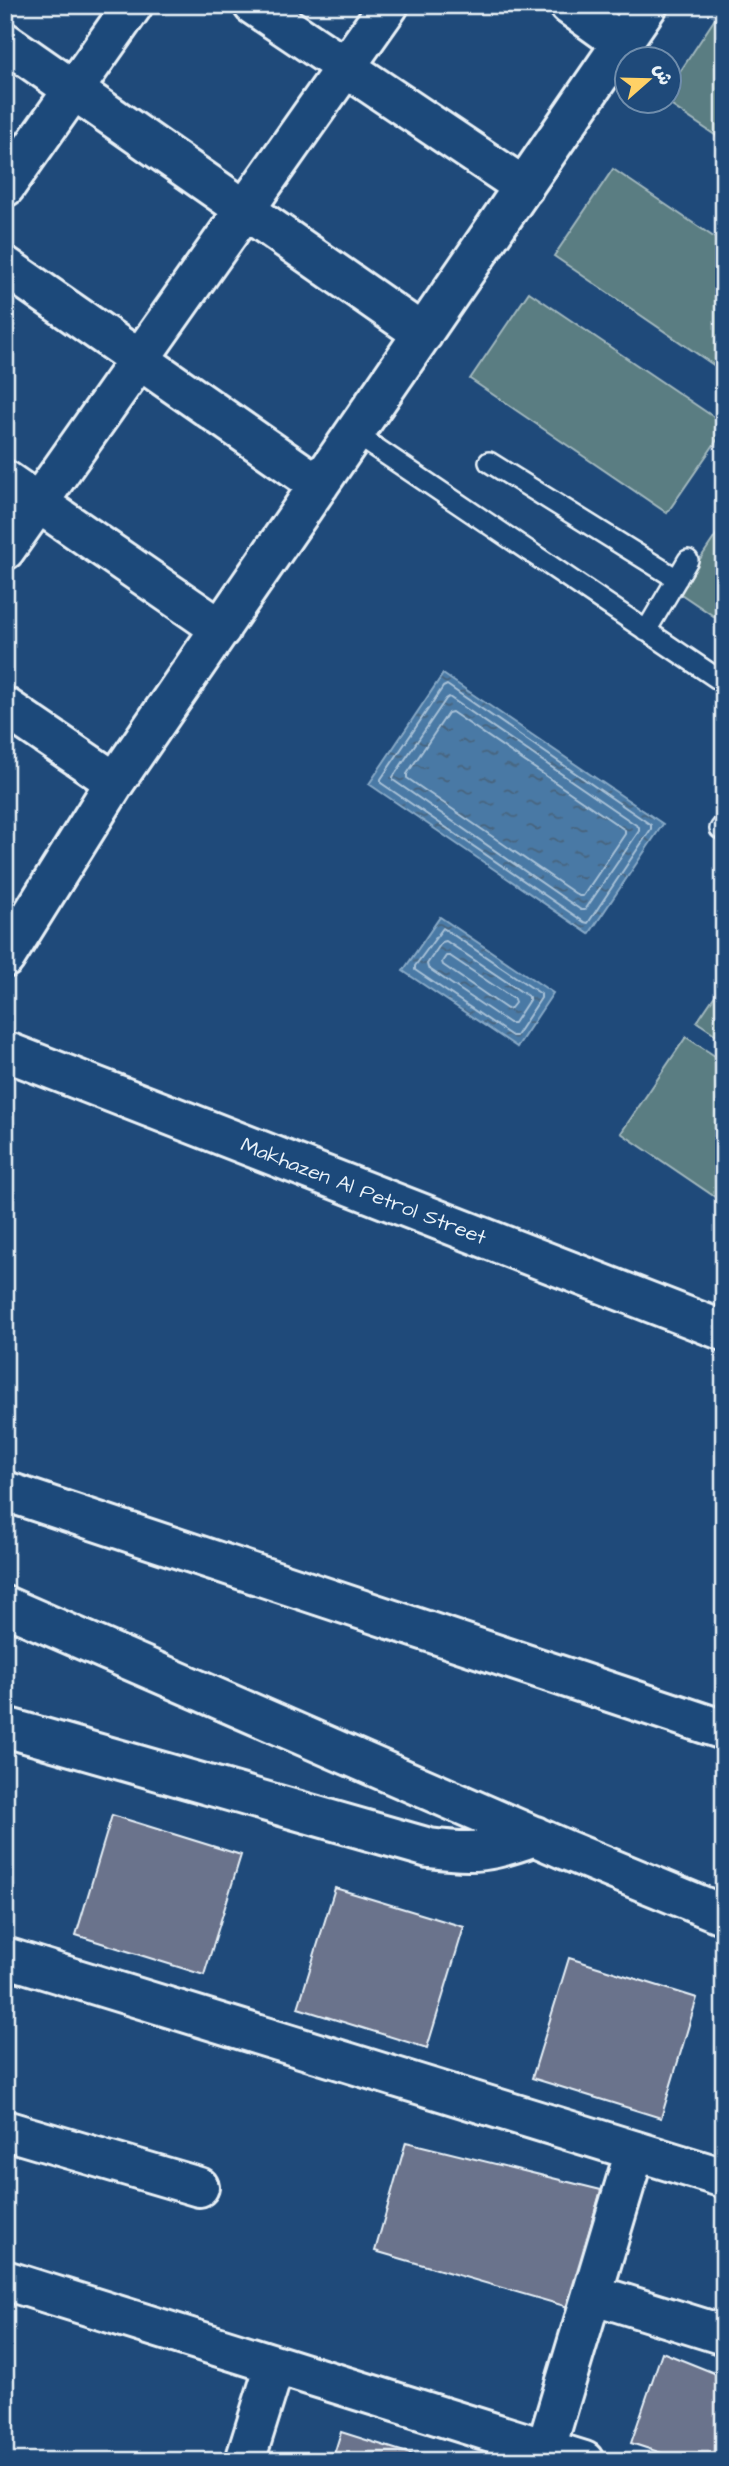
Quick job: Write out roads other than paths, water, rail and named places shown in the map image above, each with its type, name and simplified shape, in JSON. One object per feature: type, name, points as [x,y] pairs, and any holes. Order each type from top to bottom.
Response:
[{"type":"street","points":[[5,187],[133,5]]},
{"type":"street","points":[[253,5],[524,187]]},
{"type":"street","points":[[5,550],[389,5]]},
{"type":"street","points":[[569,5],[622,43]]},
{"type":"street","points":[[5,958],[115,782],[648,5]]},
{"type":"street","points":[[5,42],[423,334]]},
{"type":"street","points":[[5,266],[319,485]]},
{"type":"street","points":[[5,480],[221,629]]},
{"type":"street","points":[[5,707],[115,782]]},
{"type":"street","name":"Makhazen Al Petrol Street","points":[[5,1051],[724,1332]]},
{"type":"street","points":[[5,1490],[724,1730]]},
{"type":"street","points":[[5,1606],[724,1915]]},
{"type":"street","points":[[5,1727],[429,1848],[488,1852],[535,1836]]},
{"type":"street","points":[[5,1957],[724,2178]]},
{"type":"street","points":[[5,2130],[199,2187]]},
{"type":"street","points":[[544,2455],[635,2151]]},
{"type":"street","points":[[5,2280],[275,2365],[544,2455],[584,2461]]},
{"type":"street","points":[[592,2294],[724,2336]]},
{"type":"street","points":[[245,2461],[275,2365]]},
{"type":"lane","points":[[355,433],[724,683]]},
{"type":"lane","points":[[489,462],[677,579]]},
{"type":"lane","points":[[646,631],[688,561]]},
{"type":"water","points":[[443,674],[663,824],[589,934],[369,784]]},
{"type":"water","points":[[440,917],[553,993],[517,1047],[403,971]]}]
